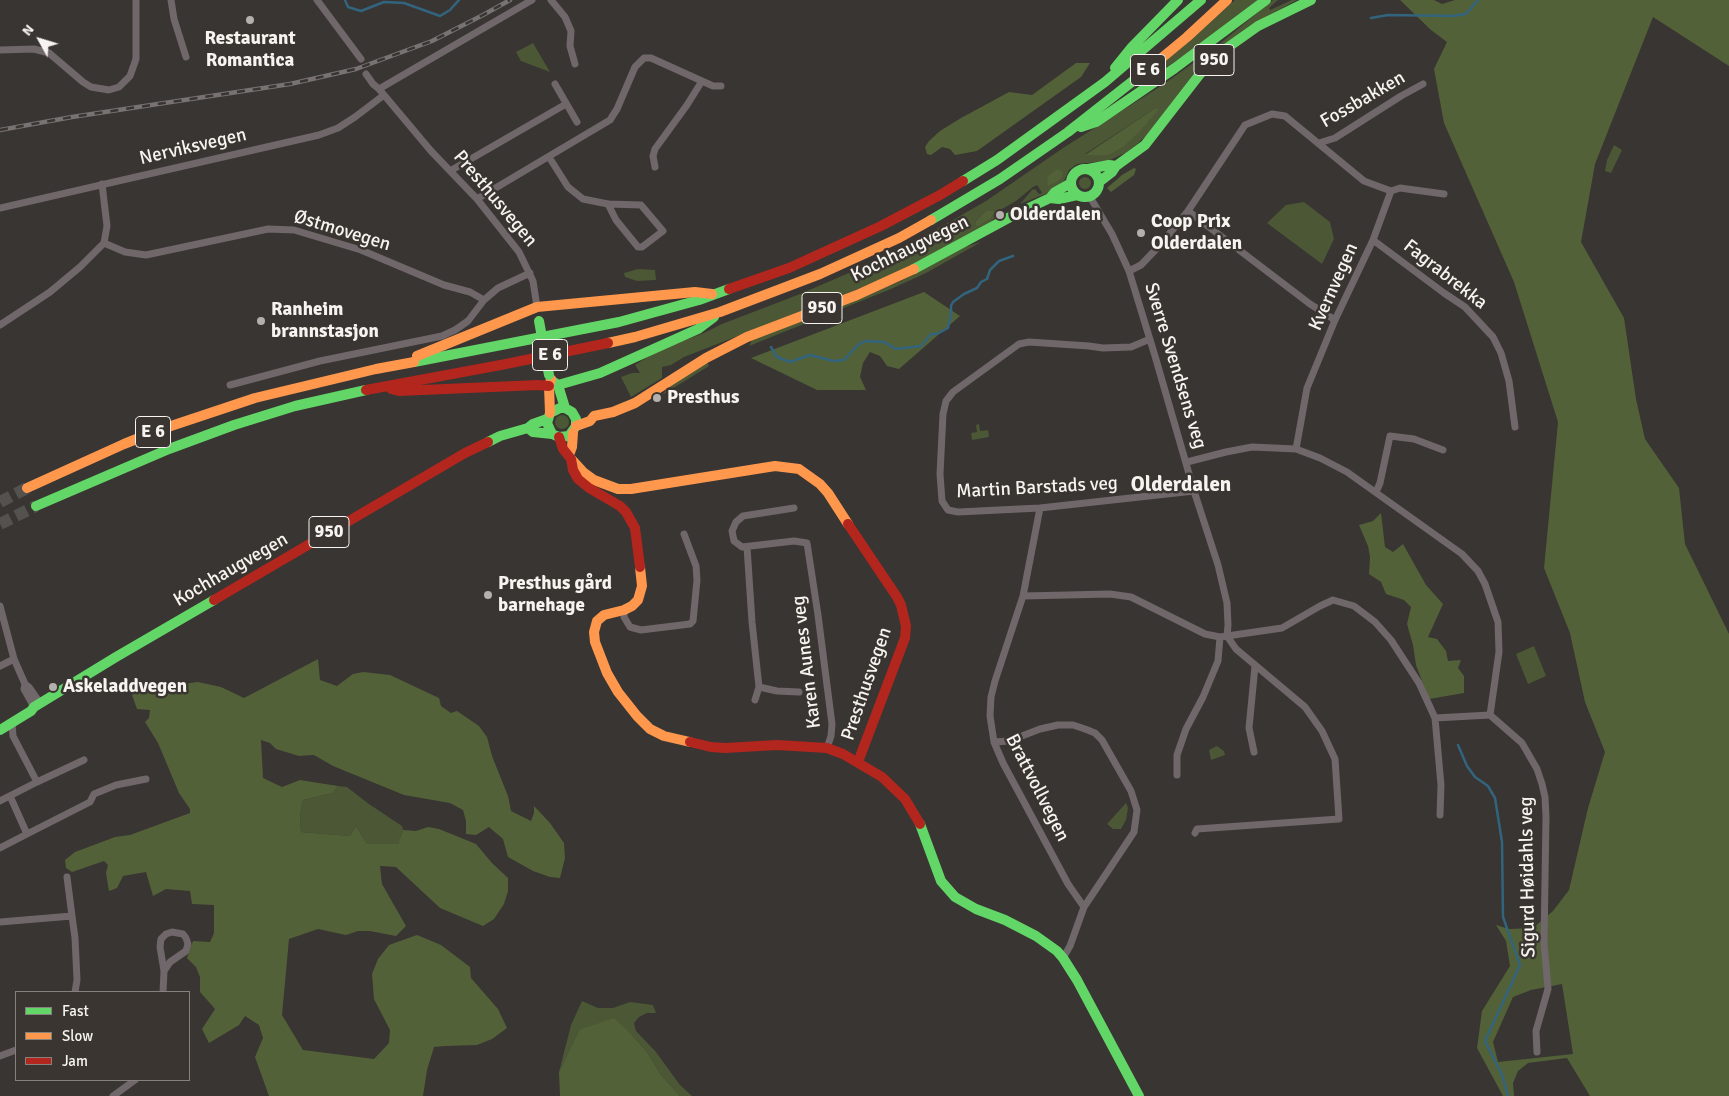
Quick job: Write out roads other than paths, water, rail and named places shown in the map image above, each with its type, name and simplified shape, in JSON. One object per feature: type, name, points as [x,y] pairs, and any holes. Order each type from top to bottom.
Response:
[{"type":"main road","name":"E 6","points":[[1105,82],[1124,56],[1178,0]]},
{"type":"main road","name":"E 6","points":[[27,488],[133,440],[284,390],[408,363],[619,322],[717,294],[820,255],[918,207],[1004,155],[1105,82],[1201,0]]},
{"type":"main road","name":"E 6","points":[[36,506],[104,476],[210,434],[296,406],[379,387],[569,352],[642,335],[720,312],[820,274],[899,238],[975,195],[1068,132],[1150,68],[1227,0]]},
{"type":"main road","name":"E 6","points":[[1068,132],[1096,122],[1183,62],[1266,0]]},
{"type":"main road","name":"950","points":[[1077,195],[1084,198],[1090,197],[1096,192],[1099,182],[1112,172],[1116,166],[1145,145],[1200,74],[1227,48],[1265,22],[1311,0]]},
{"type":"main road","points":[[1088,169],[1109,165],[1116,166]]},
{"type":"main road","name":"950","points":[[1071,183],[1076,172],[1088,169]]},
{"type":"main road","points":[[1088,169],[1096,174],[1099,182]]},
{"type":"main road","points":[[1071,183],[1072,190],[1077,195]]},
{"type":"main road","name":"Kochhaugvegen","points":[[575,429],[590,421],[594,416],[613,412],[635,403],[706,358],[746,337],[910,272],[1012,216],[1050,198],[1055,192],[1071,183]]},
{"type":"main road","name":"Kochhaugvegen","points":[[1050,198],[1059,199],[1077,195]]},
{"type":"main road","name":"E 6","points":[[408,363],[421,353],[537,307],[691,292],[717,294]]},
{"type":"main road","name":"Presthusvegen","points":[[537,307],[552,382],[549,416]]},
{"type":"main road","name":"E 6","points":[[379,387],[399,391],[538,385],[600,373],[698,329],[720,312]]},
{"type":"main road","name":"Presthusvegen","points":[[552,382],[569,410]]},
{"type":"main road","name":"950","points":[[549,416],[560,408],[569,410]]},
{"type":"main road","points":[[569,410],[576,419],[570,457],[573,470],[582,484],[620,506],[636,528],[642,586],[638,600],[624,610],[604,614],[594,628],[595,642],[607,673],[618,692],[637,716],[655,732],[678,740],[711,747],[777,745],[827,748],[858,762]]},
{"type":"main road","name":"Kochhaugvegen","points":[[569,410],[590,412],[594,416]]},
{"type":"main road","points":[[549,416],[548,427],[555,435]]},
{"type":"main road","name":"Kochhaugvegen","points":[[1,728],[465,453],[500,436],[528,428],[549,416]]},
{"type":"main road","points":[[528,428],[534,432],[555,435]]},
{"type":"main road","name":"950","points":[[555,435],[569,436],[575,429]]},
{"type":"main road","name":"Presthusvegen","points":[[555,435],[562,449],[583,472],[594,480],[618,489],[631,489],[775,466],[799,469],[820,484],[828,493],[897,596],[906,626],[905,638],[858,762],[882,777],[905,799],[923,831],[941,881],[952,894],[976,909],[1005,920],[1036,936],[1057,951],[1063,958],[1077,980],[1138,1096]]},
{"type":"main road","name":"Kochhaugvegen","points":[[1,728],[29,707],[37,705]]},
{"type":"street","points":[[0,50],[34,49],[49,54],[91,87],[109,90],[119,87],[130,76],[136,59],[136,0]]},
{"type":"street","points":[[171,0],[174,18],[186,58]]},
{"type":"street","points":[[317,0],[360,59]]},
{"type":"street","points":[[382,92],[532,0]]},
{"type":"street","points":[[551,0],[565,17],[570,31],[570,46],[575,64]]},
{"type":"street","points":[[477,199],[610,120],[617,109],[635,67],[644,58],[651,58],[713,86],[721,86]]},
{"type":"street","name":"Presthusvegen","points":[[366,74],[450,171],[477,199],[519,252],[533,281],[537,307]]},
{"type":"street","points":[[655,167],[654,149],[702,81]]},
{"type":"street","points":[[555,84],[577,122]]},
{"type":"street","name":"Fossbakken","points":[[1319,143],[1335,138],[1423,84]]},
{"type":"street","name":"Nerviksvegen","points":[[0,208],[319,135],[343,125],[382,92]]},
{"type":"street","points":[[450,171],[566,104]]},
{"type":"street","points":[[1129,271],[1140,265],[1161,244],[1188,211],[1245,125],[1272,114],[1285,116],[1364,181],[1391,191],[1400,188],[1444,194]]},
{"type":"street","points":[[549,157],[568,187],[583,198],[608,204],[641,205],[664,231],[642,247],[638,246],[616,220],[608,204]]},
{"type":"street","points":[[0,325],[50,292],[80,267],[104,243],[107,226],[102,184]]},
{"type":"street","name":"Kvernvegen","points":[[1296,449],[1307,388],[1373,240],[1391,191]]},
{"type":"street","name":"Sverre Svendsens veg","points":[[1090,197],[1112,234],[1129,271],[1187,462],[1194,491],[1218,565],[1227,603],[1228,625],[1223,636],[1218,661],[1203,697],[1186,729],[1177,755],[1177,775]]},
{"type":"street","points":[[1188,211],[1310,304],[1336,320]]},
{"type":"street","name":"Østmovegen","points":[[104,243],[125,252],[146,255],[268,229],[294,230],[361,250],[444,285],[470,292],[484,300]]},
{"type":"street","name":"Fagrabrekka","points":[[1373,240],[1444,293],[1466,307],[1493,337],[1501,353],[1509,381],[1515,426]]},
{"type":"street","points":[[230,384],[320,361],[442,336],[468,321],[484,300],[498,288],[530,273]]},
{"type":"street","name":"Martin Barstads veg","points":[[1150,339],[1131,347],[1122,348],[1030,342],[1019,344],[953,392],[946,401],[943,414],[940,474],[942,501],[948,510],[958,512],[1040,508],[1194,491]]},
{"type":"street","points":[[1376,492],[1380,483],[1390,436],[1414,438],[1443,450]]},
{"type":"street","points":[[1187,462],[1252,447],[1296,449],[1340,468],[1462,554],[1478,571],[1486,584],[1494,606],[1500,636],[1497,672],[1490,715],[1435,718]]},
{"type":"street","points":[[755,700],[759,687],[747,547],[742,547],[734,541],[732,531],[736,522],[743,516],[794,508]]},
{"type":"street","name":"Brattvollvegen","points":[[1040,508],[1023,596],[991,697],[990,716],[994,742],[1038,829],[1068,884],[1084,907]]},
{"type":"street","points":[[624,610],[624,617],[630,627],[641,630],[690,624],[693,621],[698,580],[696,566],[684,534]]},
{"type":"street","name":"Karen Aunes veg","points":[[747,547],[794,541],[806,543],[818,615],[832,724],[827,748]]},
{"type":"street","points":[[1023,596],[1110,594],[1131,597],[1205,634],[1223,636],[1282,628],[1333,600],[1354,606],[1375,622],[1391,640],[1419,683],[1435,718],[1440,785],[1440,815]]},
{"type":"street","points":[[0,606],[14,658],[25,684],[24,689],[37,705]]},
{"type":"street","points":[[1195,833],[1197,830],[1339,819],[1336,759],[1322,731],[1305,707],[1236,650],[1223,636]]},
{"type":"street","points":[[0,666],[14,658]]},
{"type":"street","points":[[1254,752],[1249,728],[1255,666]]},
{"type":"street","name":"Karen Aunes veg","points":[[759,687],[777,691],[799,692]]},
{"type":"street","name":"Sigurd Høidahls veg","points":[[1490,715],[1522,743],[1537,769],[1545,797],[1544,943],[1548,989],[1536,1031],[1537,1052]]},
{"type":"street","points":[[12,723],[13,736],[38,782]]},
{"type":"street","points":[[994,742],[1009,741],[1058,724],[1085,728],[1095,733],[1102,740],[1132,791],[1137,810],[1134,832],[1084,907],[1070,946],[1063,958]]},
{"type":"street","points":[[1,728],[13,736]]},
{"type":"street","points":[[0,801],[84,760]]},
{"type":"street","points":[[0,848],[90,802],[94,794],[116,785],[146,779]]},
{"type":"street","points":[[10,796],[27,834]]},
{"type":"street","points":[[67,878],[75,938],[77,980],[75,991]]},
{"type":"street","points":[[0,922],[72,916]]},
{"type":"street","points":[[163,991],[164,971],[160,947],[161,939],[166,934],[172,932],[183,934],[188,944],[186,951],[170,962],[164,971]]},
{"type":"street","points":[[0,1056],[15,1050]]},
{"type":"street","points":[[113,1096],[135,1081]]},
{"type":"waterway","points":[[345,0],[348,7],[361,11],[384,2],[404,3],[440,16],[450,10],[459,0]]},
{"type":"waterway","points":[[1371,18],[1388,15],[1452,16],[1466,14],[1478,0]]},
{"type":"waterway","points":[[771,347],[777,357],[790,362],[810,355],[833,361],[844,360],[858,345],[865,341],[884,342],[896,349],[921,346],[931,334],[937,334],[948,328],[953,302],[977,288],[981,282],[987,279],[990,270],[999,261],[1013,256]]},
{"type":"waterway","points":[[1458,745],[1467,766],[1475,777],[1488,786],[1495,798],[1502,842],[1503,917],[1520,965],[1485,1041],[1502,1075],[1508,1096]]},
{"type":"tunnel","points":[[0,502],[27,488]]},
{"type":"tunnel","points":[[0,524],[36,506]]},
{"type":"railway","points":[[0,130],[72,117],[290,84],[356,69],[432,41],[510,0]]},
{"type":"place","name":"Restaurant Romantica","points":[[250,20]]},
{"type":"place","name":"Olderdalen","points":[[1000,215]]},
{"type":"place","name":"Coop Prix Olderdalen","points":[[1141,233]]},
{"type":"place","name":"Ranheim brannstasjon","points":[[261,321]]},
{"type":"place","name":"Presthus","points":[[657,398]]},
{"type":"place","name":"Presthus gård barnehage","points":[[488,595]]},
{"type":"place","name":"Askeladdvegen","points":[[53,687]]},
{"type":"district","name":"Olderdalen","points":[[1181,485]]}]
